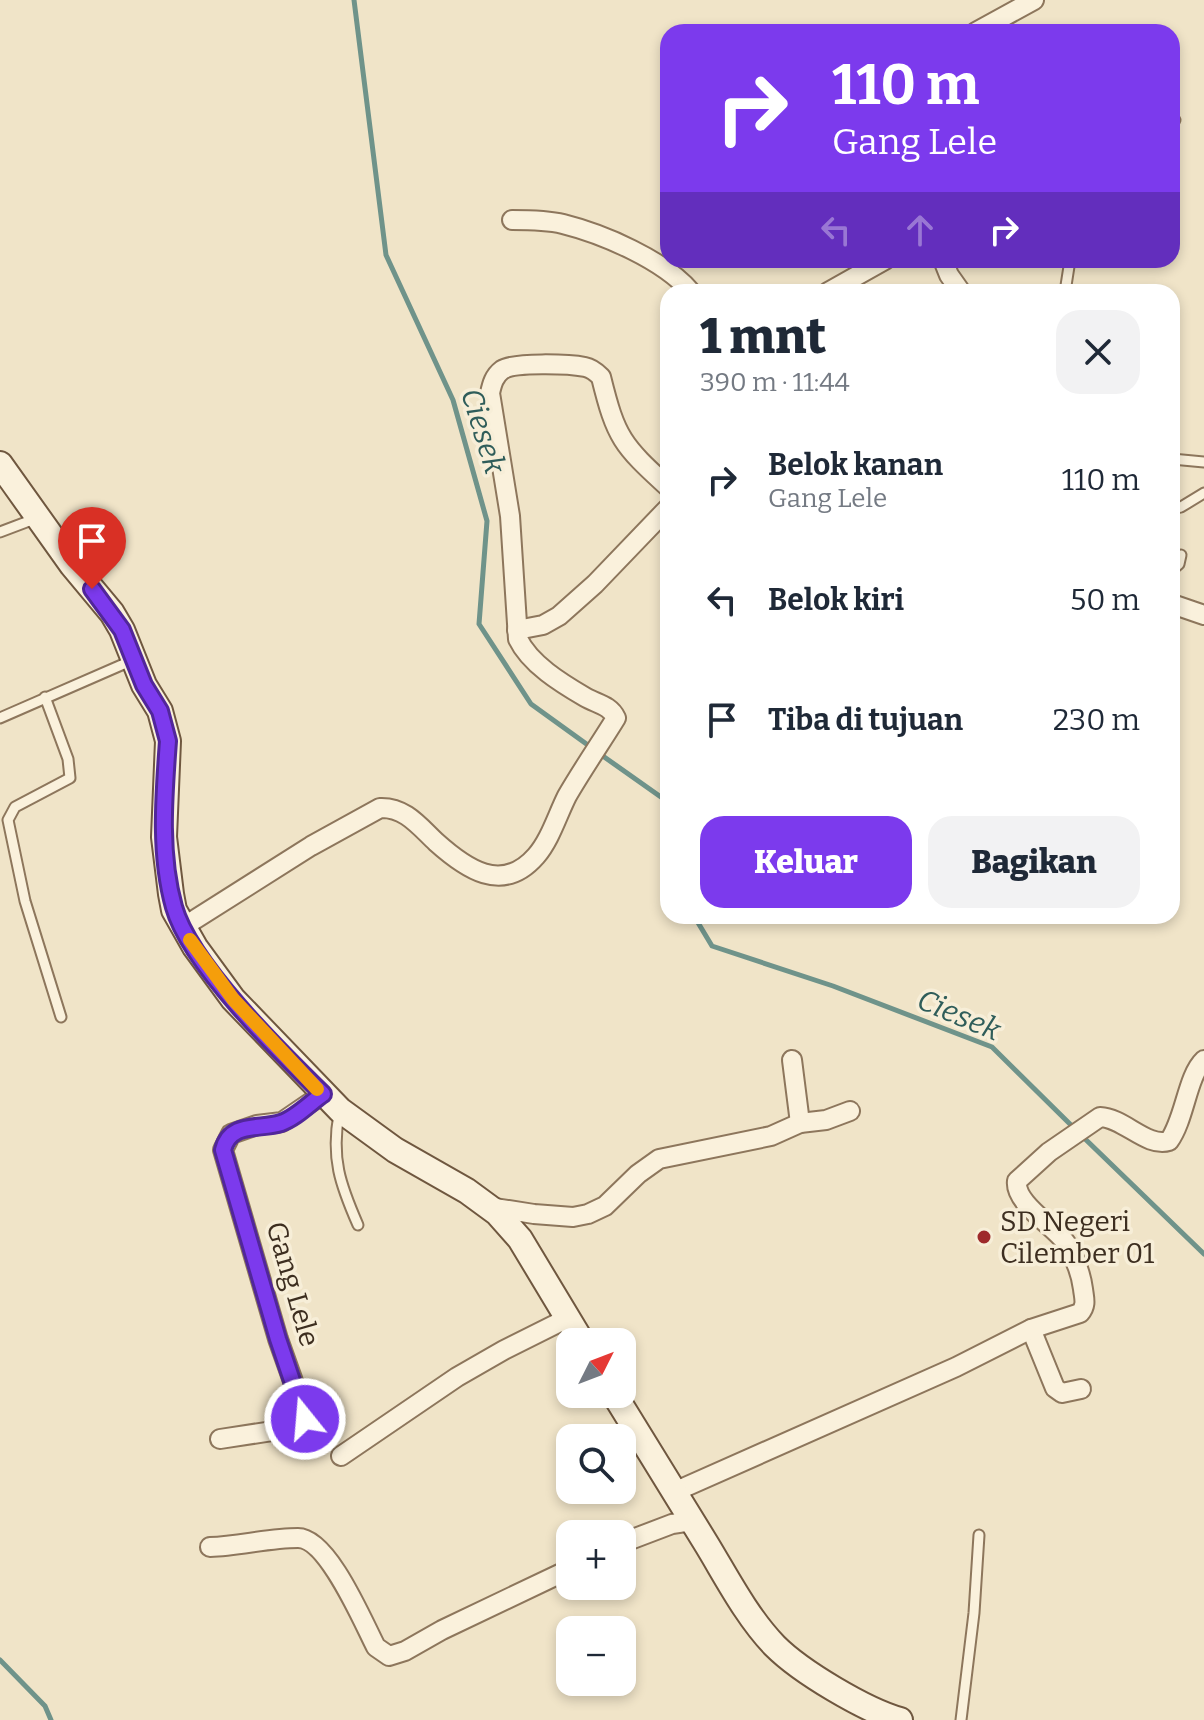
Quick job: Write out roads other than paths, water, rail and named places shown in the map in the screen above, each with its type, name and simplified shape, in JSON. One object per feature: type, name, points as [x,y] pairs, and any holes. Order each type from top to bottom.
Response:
[{"type":"street","points":[[990,24],[1034,0]]},
{"type":"street","points":[[512,220],[551,221],[599,237],[660,266]]},
{"type":"street","points":[[662,268],[681,284]]},
{"type":"street","points":[[842,284],[871,268]]},
{"type":"street","points":[[183,927],[311,846],[380,808],[402,812],[471,870],[491,876],[512,873],[538,854],[568,796],[616,718],[609,708],[550,674],[522,647],[517,630],[510,516],[490,393],[492,383],[501,371],[514,365],[586,367],[597,373],[601,377],[610,418],[623,444],[660,479]]},
{"type":"street","points":[[0,464],[37,518],[112,613],[160,711],[168,741],[164,837],[173,902],[183,927],[208,966],[233,999],[332,1102],[395,1150],[460,1186],[489,1207],[520,1239],[574,1328]]},
{"type":"street","points":[[517,630],[543,625],[559,616],[595,584],[660,516]]},
{"type":"street","points":[[1180,607],[1204,615]]},
{"type":"street","points":[[792,1060],[800,1123]]},
{"type":"street","points":[[674,1492],[956,1367],[1031,1329],[1080,1313],[1084,1308],[1083,1285],[1069,1248],[1028,1205],[1016,1186],[1024,1173],[1100,1117],[1116,1120],[1154,1141],[1167,1143],[1178,1126],[1196,1071],[1204,1060]]},
{"type":"street","name":"Gang Lele","points":[[220,1439],[292,1428],[302,1423],[305,1415],[278,1339],[223,1150],[224,1143],[236,1131],[287,1120],[332,1102]]},
{"type":"street","points":[[489,1207],[573,1217],[588,1214],[605,1206],[638,1174],[659,1159],[771,1136],[800,1123],[826,1120],[850,1111]]},
{"type":"street","points":[[341,1456],[457,1377],[568,1318]]},
{"type":"street","points":[[1031,1329],[1055,1388],[1062,1393],[1081,1389]]},
{"type":"street","points":[[623,1408],[745,1605],[776,1646],[836,1688],[892,1719]]},
{"type":"street","points":[[636,1538],[672,1524],[692,1521]]},
{"type":"street","points":[[210,1547],[301,1537],[315,1544],[327,1557],[376,1647],[389,1656],[405,1651],[556,1576]]},
{"type":"lane","points":[[1180,460],[1204,462]]},
{"type":"lane","points":[[1180,507],[1204,493]]},
{"type":"lane","points":[[1,530],[37,518]]},
{"type":"lane","points":[[1180,560],[1181,555]]},
{"type":"lane","points":[[0,718],[133,660]]},
{"type":"lane","points":[[45,697],[68,759],[70,778],[15,807],[8,820],[25,901],[61,1017]]},
{"type":"lane","points":[[332,1102],[341,1186],[358,1225]]},
{"type":"lane","points":[[961,1720],[974,1613],[979,1535]]},
{"type":"waterway","name":"Ciesek","points":[[354,0],[386,255],[453,400],[487,521],[479,624],[531,704],[592,748]]},
{"type":"waterway","name":"Ciesek","points":[[600,754],[660,796]]},
{"type":"waterway","name":"Ciesek","points":[[699,924],[712,946],[833,986],[992,1047],[1074,1128]]},
{"type":"waterway","name":"Ciesek","points":[[1081,1135],[1204,1254]]},
{"type":"waterway","points":[[0,1660],[45,1706],[51,1720]]},
{"type":"place","name":"SD Negeri Cilember 01","points":[[984,1237]]}]
